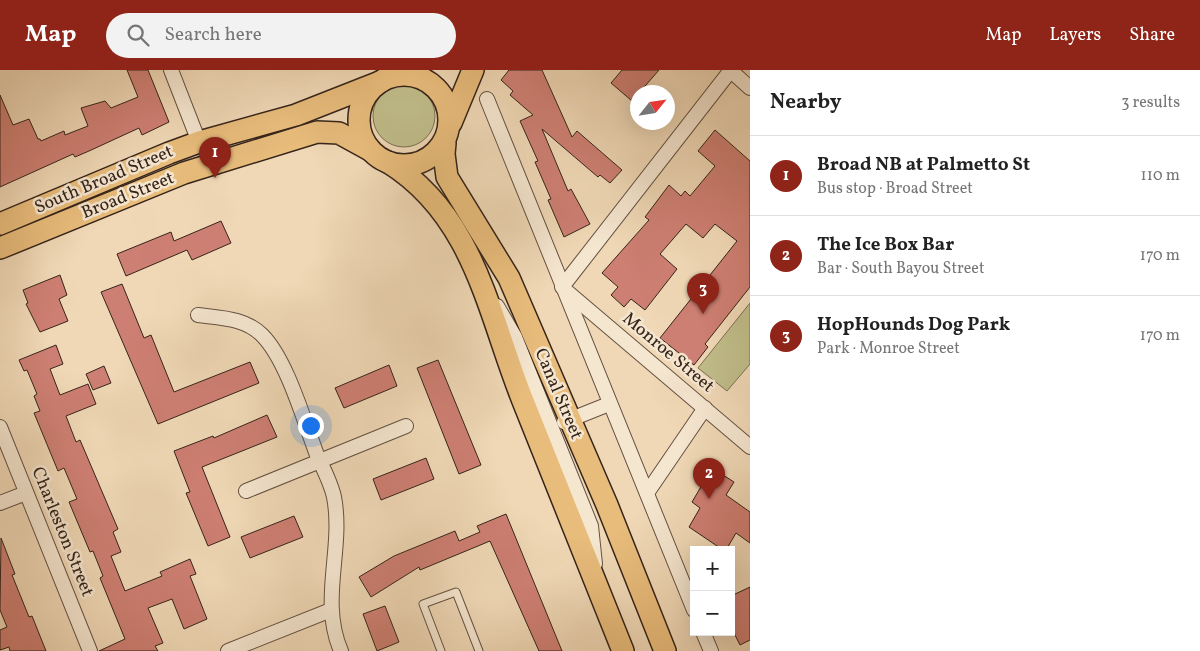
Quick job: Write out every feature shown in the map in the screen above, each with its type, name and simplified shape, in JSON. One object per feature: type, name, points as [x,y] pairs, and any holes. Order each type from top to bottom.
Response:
[{"type":"main road","points":[[448,133],[445,102],[433,87],[417,77],[396,76],[366,95],[359,113],[360,132],[370,150],[388,162],[408,165],[419,163],[428,158],[448,133],[473,70]]},
{"type":"main road","name":"South Broad Street","points":[[0,224],[199,142],[296,116],[396,76]]},
{"type":"main road","name":"Broad Street","points":[[0,248],[184,173],[311,134],[330,131],[339,133],[370,150]]},
{"type":"main road","name":"Canal Street","points":[[448,133],[444,162],[450,184],[509,278],[560,423],[608,505],[665,651]]},
{"type":"main road","name":"Canal Street","points":[[388,162],[416,183],[435,203],[455,231],[481,280],[508,364],[624,651]]},
{"type":"street","points":[[171,70],[199,142]]},
{"type":"street","points":[[562,287],[730,70],[750,88]]},
{"type":"street","points":[[486,99],[690,600]]},
{"type":"street","points":[[481,280],[515,337],[560,423],[591,526],[596,585]]},
{"type":"street","name":"Monroe Street","points":[[562,287],[750,447]]},
{"type":"street","points":[[198,315],[240,320],[262,334],[278,357],[334,496],[336,543],[330,592],[331,610],[341,651]]},
{"type":"street","points":[[560,423],[609,404]]},
{"type":"street","points":[[647,494],[705,408]]},
{"type":"street","points":[[246,492],[406,426]]},
{"type":"street","name":"Charleston Street","points":[[0,427],[90,651]]},
{"type":"street","points":[[0,503],[26,493]]},
{"type":"street","points":[[228,651],[331,610]]},
{"type":"street","points":[[705,636],[711,651]]},
{"type":"lane","points":[[441,651],[423,604],[456,592],[479,651]]},
{"type":"shaded area","points":[[404,85],[416,88],[426,94],[432,104],[435,116],[432,128],[426,138],[416,144],[404,147],[392,144],[382,138],[376,128],[373,116],[376,104],[382,94],[392,88]]},
{"type":"shaded area","points":[[750,303],[750,364],[727,391],[698,368]]},
{"type":"building","points":[[127,70],[148,70],[169,122],[142,135],[139,128],[75,157],[73,154],[0,187],[0,95],[13,125],[29,119],[38,139],[41,141],[64,131],[65,135],[88,126],[81,108],[105,101],[111,108],[138,97]]},
{"type":"building","points":[[509,70],[542,70],[572,137],[577,131],[622,170],[610,183],[600,175],[598,177],[542,129],[568,191],[571,189],[590,224],[564,237],[548,200],[551,199],[535,162],[538,161],[520,121],[533,115],[510,95],[513,91],[501,80]]},
{"type":"building","points":[[622,70],[659,70],[646,85],[630,85],[630,99],[611,83]]},
{"type":"building","points":[[715,130],[750,161],[750,287],[705,344],[708,347],[694,365],[660,338],[737,241],[715,224],[703,238],[686,224],[660,254],[677,269],[645,310],[631,299],[624,307],[611,295],[618,287],[602,273],[649,220],[645,217],[669,185],[681,196],[685,191],[690,196],[715,166],[698,151]]},
{"type":"building","points":[[221,221],[231,243],[192,260],[187,250],[126,276],[117,254],[171,232],[174,241]]},
{"type":"building","points":[[60,275],[67,295],[59,299],[68,321],[40,332],[26,304],[28,303],[23,290]]},
{"type":"building","points":[[122,284],[144,338],[151,335],[174,392],[250,362],[259,383],[158,424],[101,292]]},
{"type":"building","points":[[56,345],[63,364],[50,369],[60,395],[88,384],[96,404],[66,416],[76,442],[80,440],[118,529],[113,532],[121,552],[111,556],[125,591],[162,576],[160,572],[190,559],[196,574],[190,576],[207,619],[184,629],[172,599],[148,608],[163,643],[155,646],[158,651],[99,651],[125,639],[100,578],[103,576],[93,551],[90,552],[69,502],[77,499],[64,468],[58,471],[34,413],[40,411],[34,396],[37,394],[27,370],[24,371],[19,360]]},
{"type":"building","points":[[438,360],[481,465],[459,474],[417,368]]},
{"type":"building","points":[[389,365],[397,386],[344,408],[335,388]]},
{"type":"building","points":[[104,366],[111,383],[93,390],[86,374]]},
{"type":"building","points":[[267,415],[277,437],[202,467],[230,537],[208,546],[186,493],[190,492],[174,451],[213,436],[214,438]]},
{"type":"building","points":[[426,458],[434,479],[381,500],[373,479]]},
{"type":"building","points":[[712,468],[734,482],[726,495],[750,512],[750,543],[736,533],[728,546],[717,546],[689,527],[700,508],[692,502]]},
{"type":"building","points":[[506,514],[562,651],[539,651],[490,541],[420,570],[419,567],[371,597],[359,577],[394,556],[455,531],[459,541],[480,532],[477,526]]},
{"type":"building","points":[[294,516],[303,537],[250,558],[241,537]]},
{"type":"building","points":[[1,538],[15,574],[12,575],[29,617],[32,616],[46,651],[10,651],[9,647],[0,650],[0,630],[7,627],[0,610]]},
{"type":"building","points":[[750,587],[750,640],[740,645],[735,635],[735,594]]},
{"type":"building","points":[[385,606],[399,642],[377,651],[363,614]]},
{"type":"place","name":"Broad NB at Palmetto St","points":[[215,178]]},
{"type":"place","name":"HopHounds Dog Park","points":[[703,314]]},
{"type":"place","name":"The Ice Box Bar","points":[[709,499]]}]
